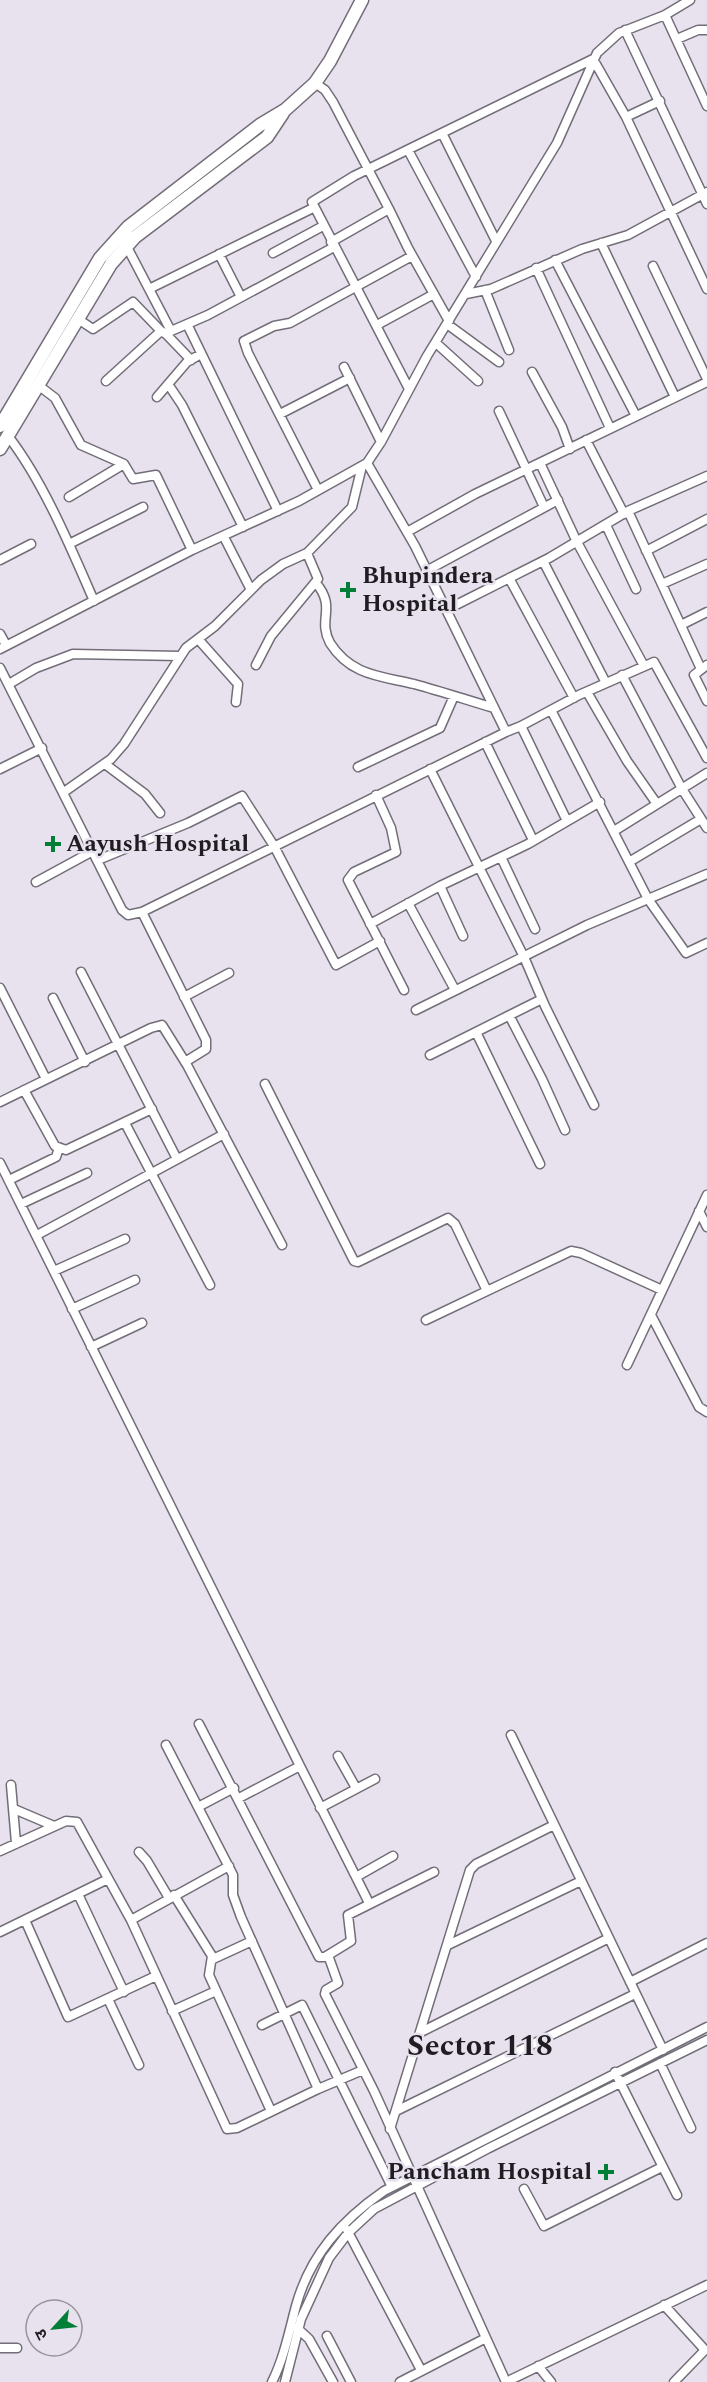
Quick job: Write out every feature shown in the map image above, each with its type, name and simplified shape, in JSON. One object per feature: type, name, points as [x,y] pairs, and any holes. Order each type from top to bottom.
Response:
[{"type":"main road","points":[[0,449],[4,431],[100,258],[128,227],[260,124],[285,110],[315,83],[330,61],[362,0]]},
{"type":"main road","points":[[4,431],[38,385],[111,264],[135,237],[267,137],[285,110]]},
{"type":"street","points":[[64,792],[105,764],[131,735],[180,656],[251,590],[283,564],[307,553],[352,507],[365,465],[381,442],[409,389],[496,241],[557,143],[577,104],[593,59],[605,43],[625,30],[665,15],[690,0]]},
{"type":"street","points":[[665,15],[707,105]]},
{"type":"street","points":[[466,294],[485,290],[555,260],[628,236],[705,197],[625,30]]},
{"type":"street","points":[[676,39],[698,30],[707,30]]},
{"type":"street","points":[[593,59],[626,117],[707,289]]},
{"type":"street","points":[[409,389],[311,203],[370,169],[593,59]]},
{"type":"street","points":[[315,83],[322,86],[329,96],[370,169],[412,256],[448,322],[499,362]]},
{"type":"street","points":[[626,117],[660,101]]},
{"type":"street","points":[[442,133],[496,241]]},
{"type":"street","points":[[408,150],[476,277]]},
{"type":"street","points":[[149,289],[313,208]]},
{"type":"street","points":[[106,381],[166,332],[241,297],[333,245],[389,209]]},
{"type":"street","points":[[273,253],[323,226]]},
{"type":"street","points":[[601,243],[675,397]]},
{"type":"street","points":[[127,247],[149,289],[166,332]]},
{"type":"street","points":[[219,254],[241,297]]},
{"type":"street","points":[[318,490],[248,353],[244,340],[274,326],[290,323],[412,256]]},
{"type":"street","points":[[555,260],[636,416]]},
{"type":"street","points":[[407,532],[475,494],[707,381],[653,266]]},
{"type":"street","points":[[536,268],[610,428]]},
{"type":"street","points":[[485,290],[509,350]]},
{"type":"street","points":[[377,325],[434,294]]},
{"type":"street","points":[[78,319],[93,329],[133,302],[166,332],[190,360]]},
{"type":"street","points":[[187,324],[278,511]]},
{"type":"street","points":[[436,343],[478,381]]},
{"type":"street","points":[[157,397],[190,360],[201,354]]},
{"type":"street","points":[[344,367],[381,442]]},
{"type":"street","points":[[532,372],[562,428],[570,449]]},
{"type":"street","points":[[280,414],[350,378]]},
{"type":"street","points":[[168,384],[182,405],[243,527]]},
{"type":"street","points":[[38,385],[55,398],[81,445],[124,464],[133,479],[156,476],[192,550]]},
{"type":"street","points":[[499,411],[544,507]]},
{"type":"street","points":[[4,431],[23,457],[69,543],[94,601]]},
{"type":"street","points":[[586,440],[646,551],[704,667],[694,675],[707,701]]},
{"type":"street","points":[[540,463],[577,542],[644,666]]},
{"type":"street","points":[[69,497],[124,464]]},
{"type":"street","points":[[0,634],[3,647],[192,550],[278,511],[365,465]]},
{"type":"street","points":[[365,465],[407,532],[506,732]]},
{"type":"street","points":[[446,610],[543,561],[626,513],[707,476]]},
{"type":"street","points":[[426,571],[558,500]]},
{"type":"street","points":[[69,543],[143,507]]},
{"type":"street","points":[[646,551],[707,519]]},
{"type":"street","points":[[606,525],[636,589]]},
{"type":"street","points":[[224,537],[251,590]]},
{"type":"street","points":[[0,560],[31,544]]},
{"type":"street","points":[[255,665],[271,636],[316,583],[318,577],[307,553]]},
{"type":"street","points":[[543,561],[606,683]]},
{"type":"street","points":[[662,584],[707,564]]},
{"type":"street","points":[[509,578],[574,698]]},
{"type":"street","points":[[316,583],[328,604],[327,635],[335,648],[361,671],[380,679],[411,684],[494,708]]},
{"type":"street","points":[[681,625],[707,612]]},
{"type":"street","points":[[198,639],[238,684],[236,702]]},
{"type":"street","points":[[4,680],[73,654],[180,656]]},
{"type":"street","points":[[0,668],[4,680],[42,748],[122,910],[128,915],[142,912],[376,795],[644,666],[657,664],[707,758]]},
{"type":"street","points":[[622,675],[682,789],[707,828]]},
{"type":"street","points":[[587,692],[627,761],[657,804]]},
{"type":"street","points":[[358,766],[440,728],[454,696]]},
{"type":"street","points":[[551,710],[648,899],[686,953],[707,943]]},
{"type":"street","points":[[521,726],[567,821]]},
{"type":"street","points":[[485,742],[533,840]]},
{"type":"street","points":[[0,769],[42,748]]},
{"type":"street","points":[[105,764],[151,799],[160,813]]},
{"type":"street","points":[[430,769],[524,957],[594,1106]]},
{"type":"street","points":[[614,831],[707,773]]},
{"type":"street","points":[[376,795],[391,828],[396,852],[354,872],[348,880],[404,990]]},
{"type":"street","points":[[98,860],[188,823],[242,796],[274,846],[336,965],[380,941]]},
{"type":"street","points":[[370,924],[440,886],[501,857],[600,802]]},
{"type":"street","points":[[629,862],[701,819]]},
{"type":"street","points":[[36,882],[93,851]]},
{"type":"street","points":[[501,857],[535,929]]},
{"type":"street","points":[[416,1010],[587,925],[707,873]]},
{"type":"street","points":[[440,886],[463,936]]},
{"type":"street","points":[[408,903],[455,990]]},
{"type":"street","points":[[142,912],[207,1043],[206,1049],[186,1062]]},
{"type":"street","points":[[81,972],[177,1159]]},
{"type":"street","points":[[184,997],[228,973]]},
{"type":"street","points":[[0,988],[4,1006],[46,1079]]},
{"type":"street","points":[[53,998],[85,1062]]},
{"type":"street","points":[[430,1055],[542,999]]},
{"type":"street","points":[[510,1017],[565,1130]]},
{"type":"street","points":[[0,1102],[151,1028],[162,1025],[186,1062],[282,1245]]},
{"type":"street","points":[[476,1032],[540,1164]]},
{"type":"street","points":[[265,1084],[354,1261],[357,1262],[448,1218],[455,1224],[487,1291]]},
{"type":"street","points":[[24,1090],[55,1146],[66,1150],[125,1124],[152,1109]]},
{"type":"street","points":[[125,1124],[210,1285]]},
{"type":"street","points":[[37,1235],[224,1134]]},
{"type":"street","points":[[9,1180],[56,1157],[59,1148]]},
{"type":"street","points":[[0,1163],[369,1904]]},
{"type":"street","points":[[21,1204],[87,1173]]},
{"type":"street","points":[[627,1365],[707,1195]]},
{"type":"street","points":[[699,1211],[707,1227]]},
{"type":"street","points":[[54,1271],[125,1239]]},
{"type":"street","points":[[426,1320],[571,1251],[662,1290]]},
{"type":"street","points":[[72,1309],[135,1280]]},
{"type":"street","points":[[651,1315],[699,1407],[707,1412]]},
{"type":"street","points":[[91,1347],[142,1323]]},
{"type":"street","points":[[199,1724],[234,1788],[318,1956],[322,1958],[351,1941],[346,1917],[434,1872]]},
{"type":"street","points":[[511,1735],[663,2050]]},
{"type":"street","points":[[166,1745],[233,1875],[235,1903],[318,2089]]},
{"type":"street","points":[[338,1756],[356,1788]]},
{"type":"street","points":[[239,1798],[300,1766]]},
{"type":"street","points":[[320,1808],[375,1779]]},
{"type":"street","points":[[11,1785],[16,1843]]},
{"type":"street","points":[[198,1807],[234,1788]]},
{"type":"street","points":[[14,1809],[54,1826]]},
{"type":"street","points":[[0,1851],[54,1826],[70,1820],[77,1822],[131,1920],[226,2129],[237,2128],[363,2070]]},
{"type":"street","points":[[390,2130],[473,1866],[554,1825]]},
{"type":"street","points":[[139,1852],[172,1896],[213,1959]]},
{"type":"street","points":[[356,1877],[393,1856]]},
{"type":"street","points":[[131,1920],[229,1866]]},
{"type":"street","points":[[0,1932],[108,1879]]},
{"type":"street","points":[[448,1945],[581,1881]]},
{"type":"street","points":[[78,1894],[124,1992]]},
{"type":"street","points":[[25,1920],[67,2016],[72,2017],[156,1976]]},
{"type":"street","points":[[423,2031],[609,1938]]},
{"type":"street","points":[[252,1941],[213,1959],[208,1972],[271,2111]]},
{"type":"street","points":[[630,1982],[707,1943]]},
{"type":"street","points":[[328,1955],[338,1983],[325,1991],[326,1994],[415,2181],[506,2382],[707,2285]]},
{"type":"street","points":[[172,2011],[216,1991]]},
{"type":"street","points":[[396,2111],[635,1994]]},
{"type":"street","points":[[108,1999],[139,2065]]},
{"type":"street","points":[[262,2025],[302,2005],[392,2187]]},
{"type":"street","points":[[272,2382],[295,2327],[301,2319],[329,2258],[348,2233],[374,2209],[415,2181],[615,2072],[707,2027]]},
{"type":"street","points":[[285,2382],[304,2281],[321,2250],[356,2211],[392,2187],[415,2181],[707,2040]]},
{"type":"street","points":[[660,2063],[691,2128]]},
{"type":"street","points":[[615,2072],[676,2195]]},
{"type":"street","points":[[524,2189],[544,2226],[662,2167]]},
{"type":"street","points":[[343,2223],[421,2370]]},
{"type":"street","points":[[664,2305],[706,2351],[674,2382]]},
{"type":"street","points":[[295,2327],[309,2339],[333,2382]]},
{"type":"street","points":[[327,2336],[351,2382]]},
{"type":"street","points":[[400,2382],[486,2338]]},
{"type":"street","points":[[0,2348],[17,2348]]},
{"type":"street","points":[[538,2366],[551,2382]]},
{"type":"place","name":"Bhupindera Hospital","points":[[348,590]]},
{"type":"place","name":"Aayush Hospital","points":[[53,844]]},
{"type":"place","name":"Pancham Hospital","points":[[606,2172]]},
{"type":"district","name":"Sector 118","points":[[480,2046]]}]
